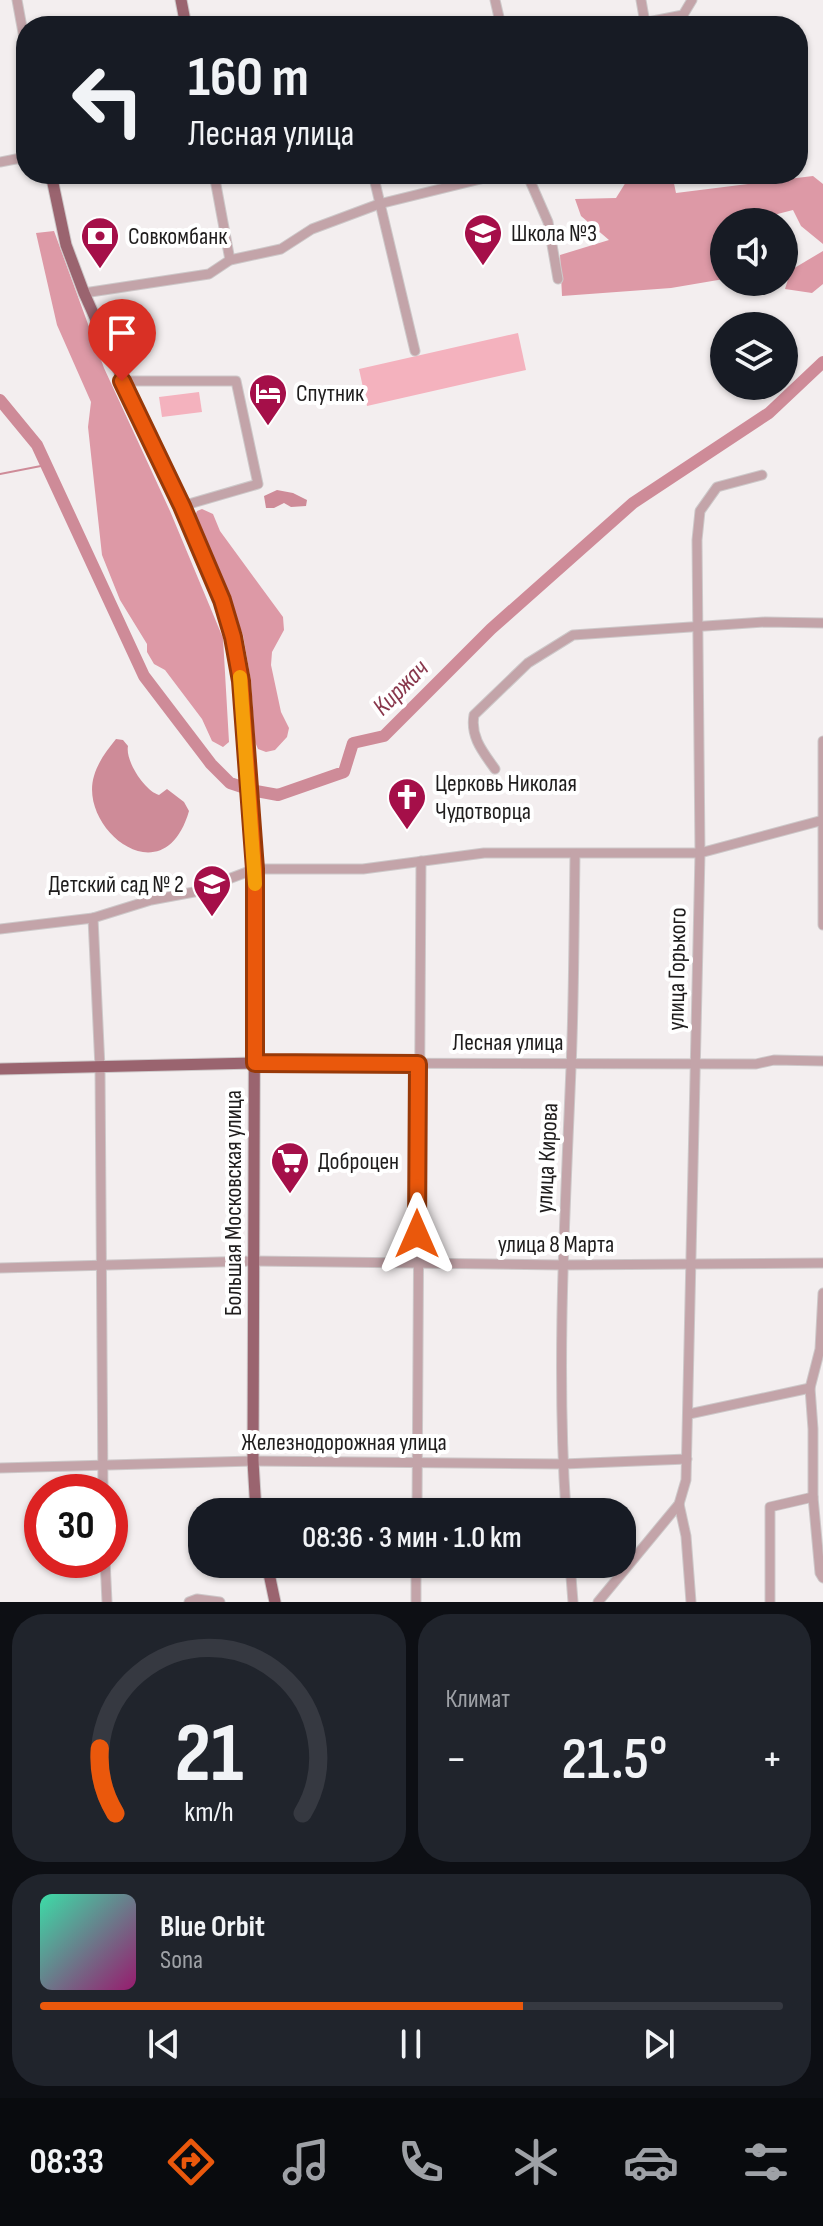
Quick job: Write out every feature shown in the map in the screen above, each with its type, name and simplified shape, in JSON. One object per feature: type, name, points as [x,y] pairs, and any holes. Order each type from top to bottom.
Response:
[{"type":"main road","name":"Большая Московская улица","points":[[53,184],[66,245],[84,293],[222,600],[241,681],[255,869],[255,1498]]},
{"type":"main road","name":"Лесная улица","points":[[0,1069],[255,1063]]},
{"type":"main road","points":[[270,1578],[275,1602]]},
{"type":"street","points":[[678,16],[683,15],[692,0]]},
{"type":"street","points":[[216,184],[230,260]]},
{"type":"street","points":[[375,184],[415,351]]},
{"type":"street","points":[[84,293],[209,274],[230,260],[281,249],[312,229],[379,204],[460,184]]},
{"type":"street","points":[[531,184],[548,222],[558,279]]},
{"type":"street","points":[[122,381],[236,381],[258,484],[182,506]]},
{"type":"street","name":"улица Горького","points":[[598,1602],[683,1498],[689,1414],[700,853],[697,628],[700,511],[717,487],[762,475]]},
{"type":"street","points":[[495,769],[473,733],[474,715],[528,663],[573,635],[765,622],[823,623]]},
{"type":"street","points":[[823,741],[823,925]]},
{"type":"street","points":[[0,929],[93,918],[151,900],[194,892],[255,869],[363,869],[484,853],[700,853],[822,820]]},
{"type":"street","name":"улица Кирова","points":[[565,1498],[561,1265],[571,1064],[575,854]]},
{"type":"street","points":[[417,1498],[421,861]]},
{"type":"street","points":[[93,918],[100,1068],[102,1474]]},
{"type":"street","name":"Лесная улица","points":[[255,1063],[696,1064],[823,1061]]},
{"type":"street","points":[[823,1257],[823,1272]]},
{"type":"street","name":"улица 8 Марта","points":[[0,1268],[254,1261],[561,1265],[823,1263]]},
{"type":"street","points":[[823,1293],[820,1349],[810,1388],[813,1497],[823,1578]]},
{"type":"street","points":[[689,1414],[810,1388]]},
{"type":"street","name":"Железнодорожная улица","points":[[0,1468],[253,1461],[563,1464],[687,1459]]},
{"type":"street","points":[[770,1602],[770,1507],[813,1497]]},
{"type":"street","name":"улица Горького","points":[[679,1504],[686,1536],[691,1602]]},
{"type":"street","points":[[106,1578],[107,1602]]},
{"type":"street","points":[[416,1578],[416,1602]]},
{"type":"street","points":[[571,1578],[573,1602]]},
{"type":"street","points":[[189,1602],[197,1599],[220,1602]]},
{"type":"shaded area","points":[[813,176],[823,184],[823,244],[801,226],[798,208],[710,208],[710,281],[671,288],[562,296],[560,255],[609,240],[581,216],[575,199],[616,198],[625,184],[674,184],[676,193],[749,184],[808,184],[808,177]]},
{"type":"shaded area","points":[[54,231],[104,368],[170,511],[223,638],[229,742],[223,747],[212,741],[202,719],[165,670],[154,664],[147,652],[147,644],[120,600],[102,555],[88,427],[91,402],[57,325],[36,233]]},
{"type":"shaded area","points":[[823,251],[823,284],[812,293],[798,291],[798,266]]},
{"type":"shaded area","points":[[518,333],[526,370],[367,406],[359,369]]},
{"type":"shaded area","points":[[199,392],[202,412],[162,417],[159,397]]},
{"type":"shaded area","points":[[277,490],[307,500],[306,506],[291,507],[284,503],[266,508],[264,496]]},
{"type":"shaded area","points":[[202,509],[213,514],[220,531],[283,617],[284,630],[272,652],[271,665],[281,712],[289,728],[287,737],[275,750],[266,752],[258,749],[255,742],[251,681],[243,635],[195,516]]},
{"type":"shaded area","points":[[116,739],[123,740],[128,746],[133,767],[148,788],[159,795],[167,789],[184,802],[189,811],[177,837],[161,850],[144,852],[126,846],[110,833],[99,816],[92,796],[94,776],[100,761]]},
{"type":"waterway","name":"Киржач","points":[[0,400],[37,445],[144,676],[211,764],[230,783],[278,795],[344,772],[353,743],[384,736],[491,629],[633,503],[769,413],[823,362]]},
{"type":"waterway","points":[[0,474],[46,465]]},
{"type":"slow traffic","points":[[240,677],[255,884]]},
{"type":"place","name":"Школа №3","points":[[483,267]]},
{"type":"place","name":"Совкомбанк","points":[[100,270]]},
{"type":"place","name":"Спутник","points":[[268,427]]},
{"type":"place","name":"Церковь Николая Чудотворца","points":[[407,831]]},
{"type":"place","name":"Детский сад № 2","points":[[212,918]]},
{"type":"place","name":"Доброцен","points":[[290,1195]]},
{"type":"route","points":[[122,381],[182,506],[222,600],[233,637],[241,681],[255,869],[255,1063],[418,1064],[417,1234]]}]
